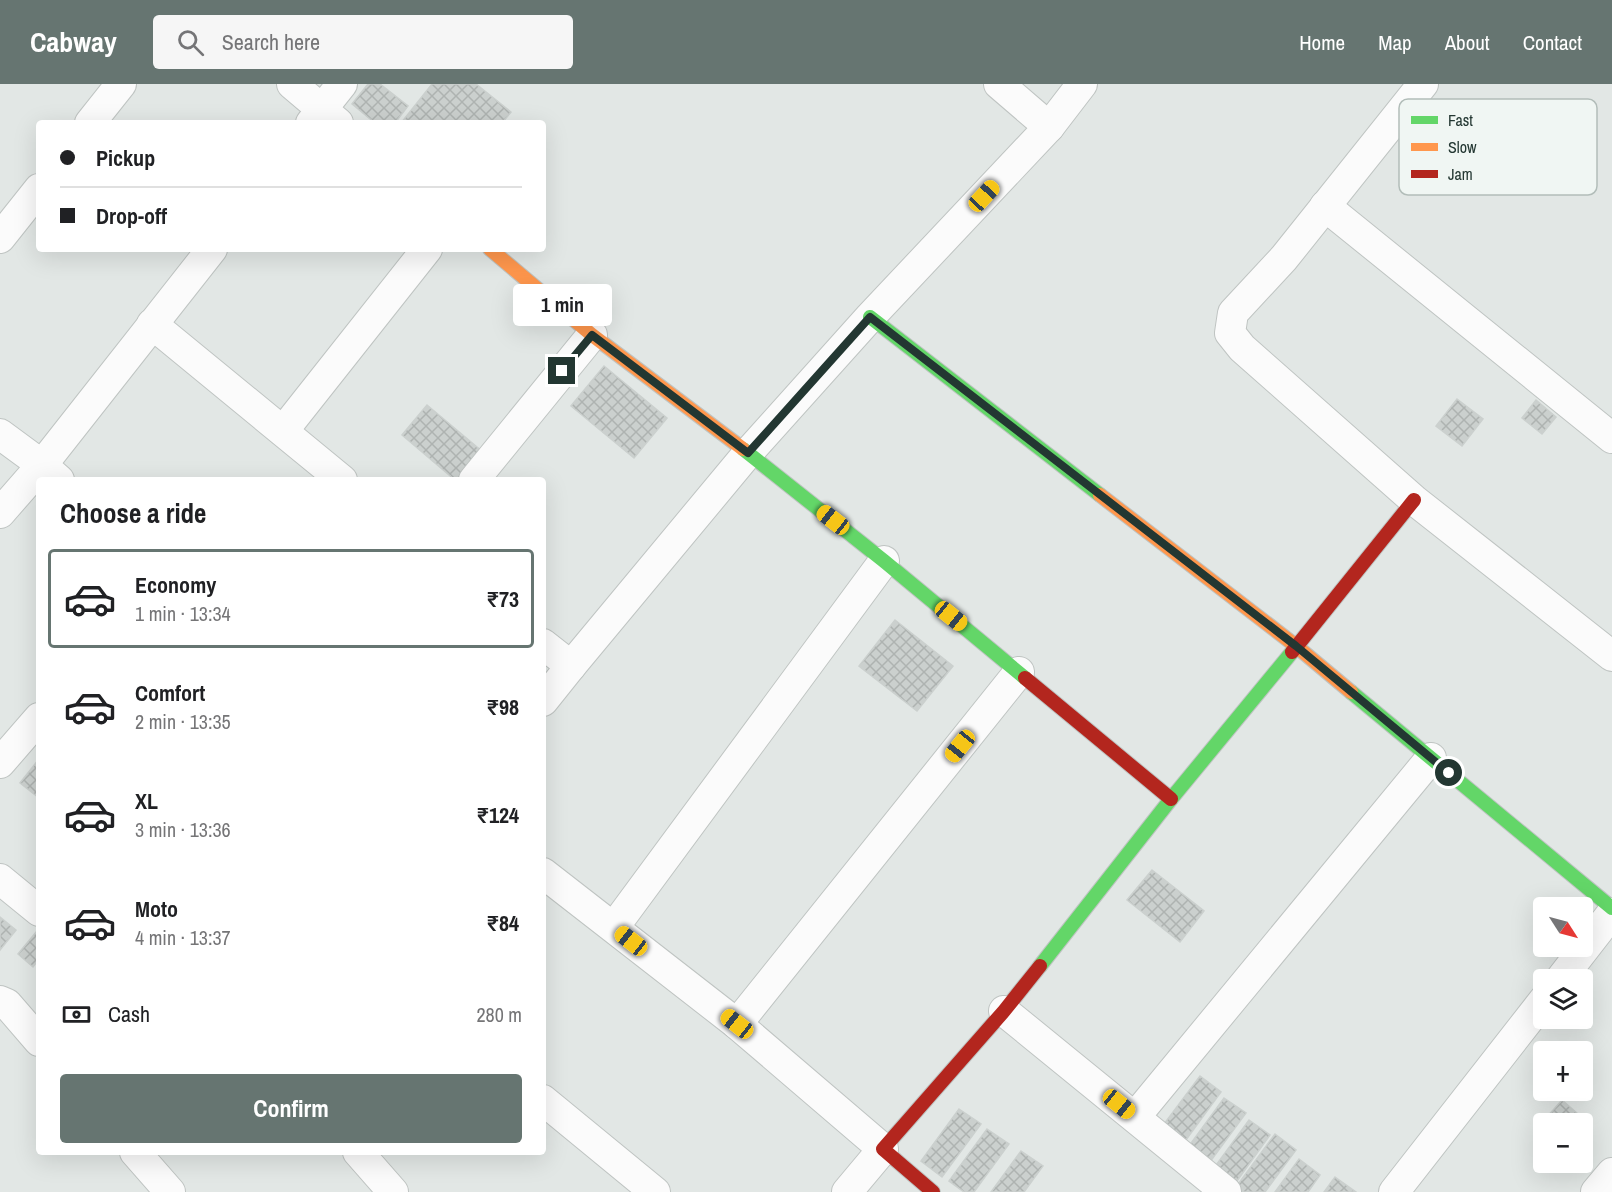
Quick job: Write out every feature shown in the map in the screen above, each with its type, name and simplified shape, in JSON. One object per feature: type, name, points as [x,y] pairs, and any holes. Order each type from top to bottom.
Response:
[{"type":"street","points":[[92,120],[121,84]]},
{"type":"street","points":[[292,84],[324,119],[342,84]]},
{"type":"street","points":[[999,84],[1049,128]]},
{"type":"street","points":[[546,697],[748,453],[870,317],[1049,128],[1082,84]]},
{"type":"street","points":[[1411,99],[1423,84]]},
{"type":"street","points":[[1399,114],[1284,258],[1233,313],[1230,333],[1242,348],[1414,500],[1612,656]]},
{"type":"street","points":[[0,238],[36,193]]},
{"type":"street","points":[[1325,206],[1612,438]]},
{"type":"street","points":[[0,434],[50,472],[152,324],[210,252]]},
{"type":"street","points":[[283,431],[425,252]]},
{"type":"street","points":[[494,252],[592,335],[748,453],[884,561],[1171,799]]},
{"type":"street","points":[[870,317],[1296,646],[1612,910],[1568,969]]},
{"type":"street","points":[[152,324],[338,477]]},
{"type":"street","points":[[476,477],[592,335]]},
{"type":"street","points":[[0,513],[36,483]]},
{"type":"street","points":[[847,1192],[1004,1011],[1171,799],[1414,500]]},
{"type":"street","points":[[614,927],[884,561]]},
{"type":"street","points":[[546,646],[571,666]]},
{"type":"street","points":[[737,1024],[1019,672]]},
{"type":"street","points":[[0,763],[36,721]]},
{"type":"street","points":[[1135,1118],[1431,758]]},
{"type":"street","points":[[546,875],[737,1024],[933,1192]]},
{"type":"street","points":[[0,879],[36,909]]},
{"type":"street","points":[[0,1001],[7,1004],[36,1038]]},
{"type":"street","points":[[1004,1011],[1226,1192]]},
{"type":"street","points":[[1394,1192],[1533,1014]]},
{"type":"street","points":[[546,1102],[655,1192]]},
{"type":"street","points":[[138,1155],[170,1192]]},
{"type":"street","points":[[361,1155],[393,1192]]},
{"type":"street","points":[[1596,1192],[1612,1173]]},
{"type":"building","points":[[368,84],[380,84],[408,106],[397,120],[371,120],[352,104]]},
{"type":"building","points":[[432,84],[476,84],[511,112],[504,120],[403,120]]},
{"type":"building","points":[[604,366],[667,418],[634,458],[571,406]]},
{"type":"building","points":[[1457,399],[1483,419],[1462,446],[1436,426]]},
{"type":"building","points":[[1536,400],[1556,417],[1542,434],[1522,418]]},
{"type":"building","points":[[427,405],[483,452],[462,477],[451,477],[402,435]]},
{"type":"building","points":[[895,620],[953,666],[917,711],[859,666]]},
{"type":"building","points":[[36,763],[36,796],[20,783]]},
{"type":"building","points":[[1152,870],[1204,911],[1180,942],[1127,900]]},
{"type":"building","points":[[0,917],[16,930],[0,950]]},
{"type":"building","points":[[36,932],[36,963],[33,967],[18,954]]},
{"type":"building","points":[[1200,1076],[1221,1092],[1183,1144],[1161,1128]]},
{"type":"building","points":[[1224,1098],[1246,1113],[1207,1166],[1186,1150]]},
{"type":"building","points":[[1563,1101],[1577,1113],[1550,1113]]},
{"type":"building","points":[[959,1109],[981,1124],[942,1177],[921,1161]]},
{"type":"building","points":[[1249,1120],[1270,1135],[1232,1188],[1211,1172]]},
{"type":"building","points":[[987,1129],[1009,1144],[974,1192],[964,1192],[949,1181]]},
{"type":"building","points":[[1275,1134],[1296,1150],[1265,1192],[1244,1192],[1236,1187]]},
{"type":"building","points":[[1021,1151],[1043,1166],[1024,1192],[991,1192]]},
{"type":"building","points":[[1299,1159],[1320,1175],[1308,1192],[1275,1192]]},
{"type":"building","points":[[1335,1177],[1356,1192],[1324,1192]]},
{"type":"traffic: fast","points":[[870,317],[1100,495]]},
{"type":"traffic: fast","points":[[743,449],[884,561],[1025,678]]},
{"type":"traffic: fast","points":[[1040,966],[1171,799],[1292,652]]},
{"type":"traffic: fast","points":[[1351,692],[1612,908]]},
{"type":"traffic: slow","points":[[494,252],[592,335],[743,449]]},
{"type":"traffic: slow","points":[[1100,495],[1296,646],[1351,692]]},
{"type":"traffic: jam","points":[[1292,652],[1414,500]]},
{"type":"traffic: jam","points":[[1025,678],[1171,799]]},
{"type":"traffic: jam","points":[[933,1192],[883,1149],[1004,1011],[1040,966]]},
{"type":"route","points":[[562,371],[592,335],[748,453],[870,317],[1296,646],[1449,773]]}]
